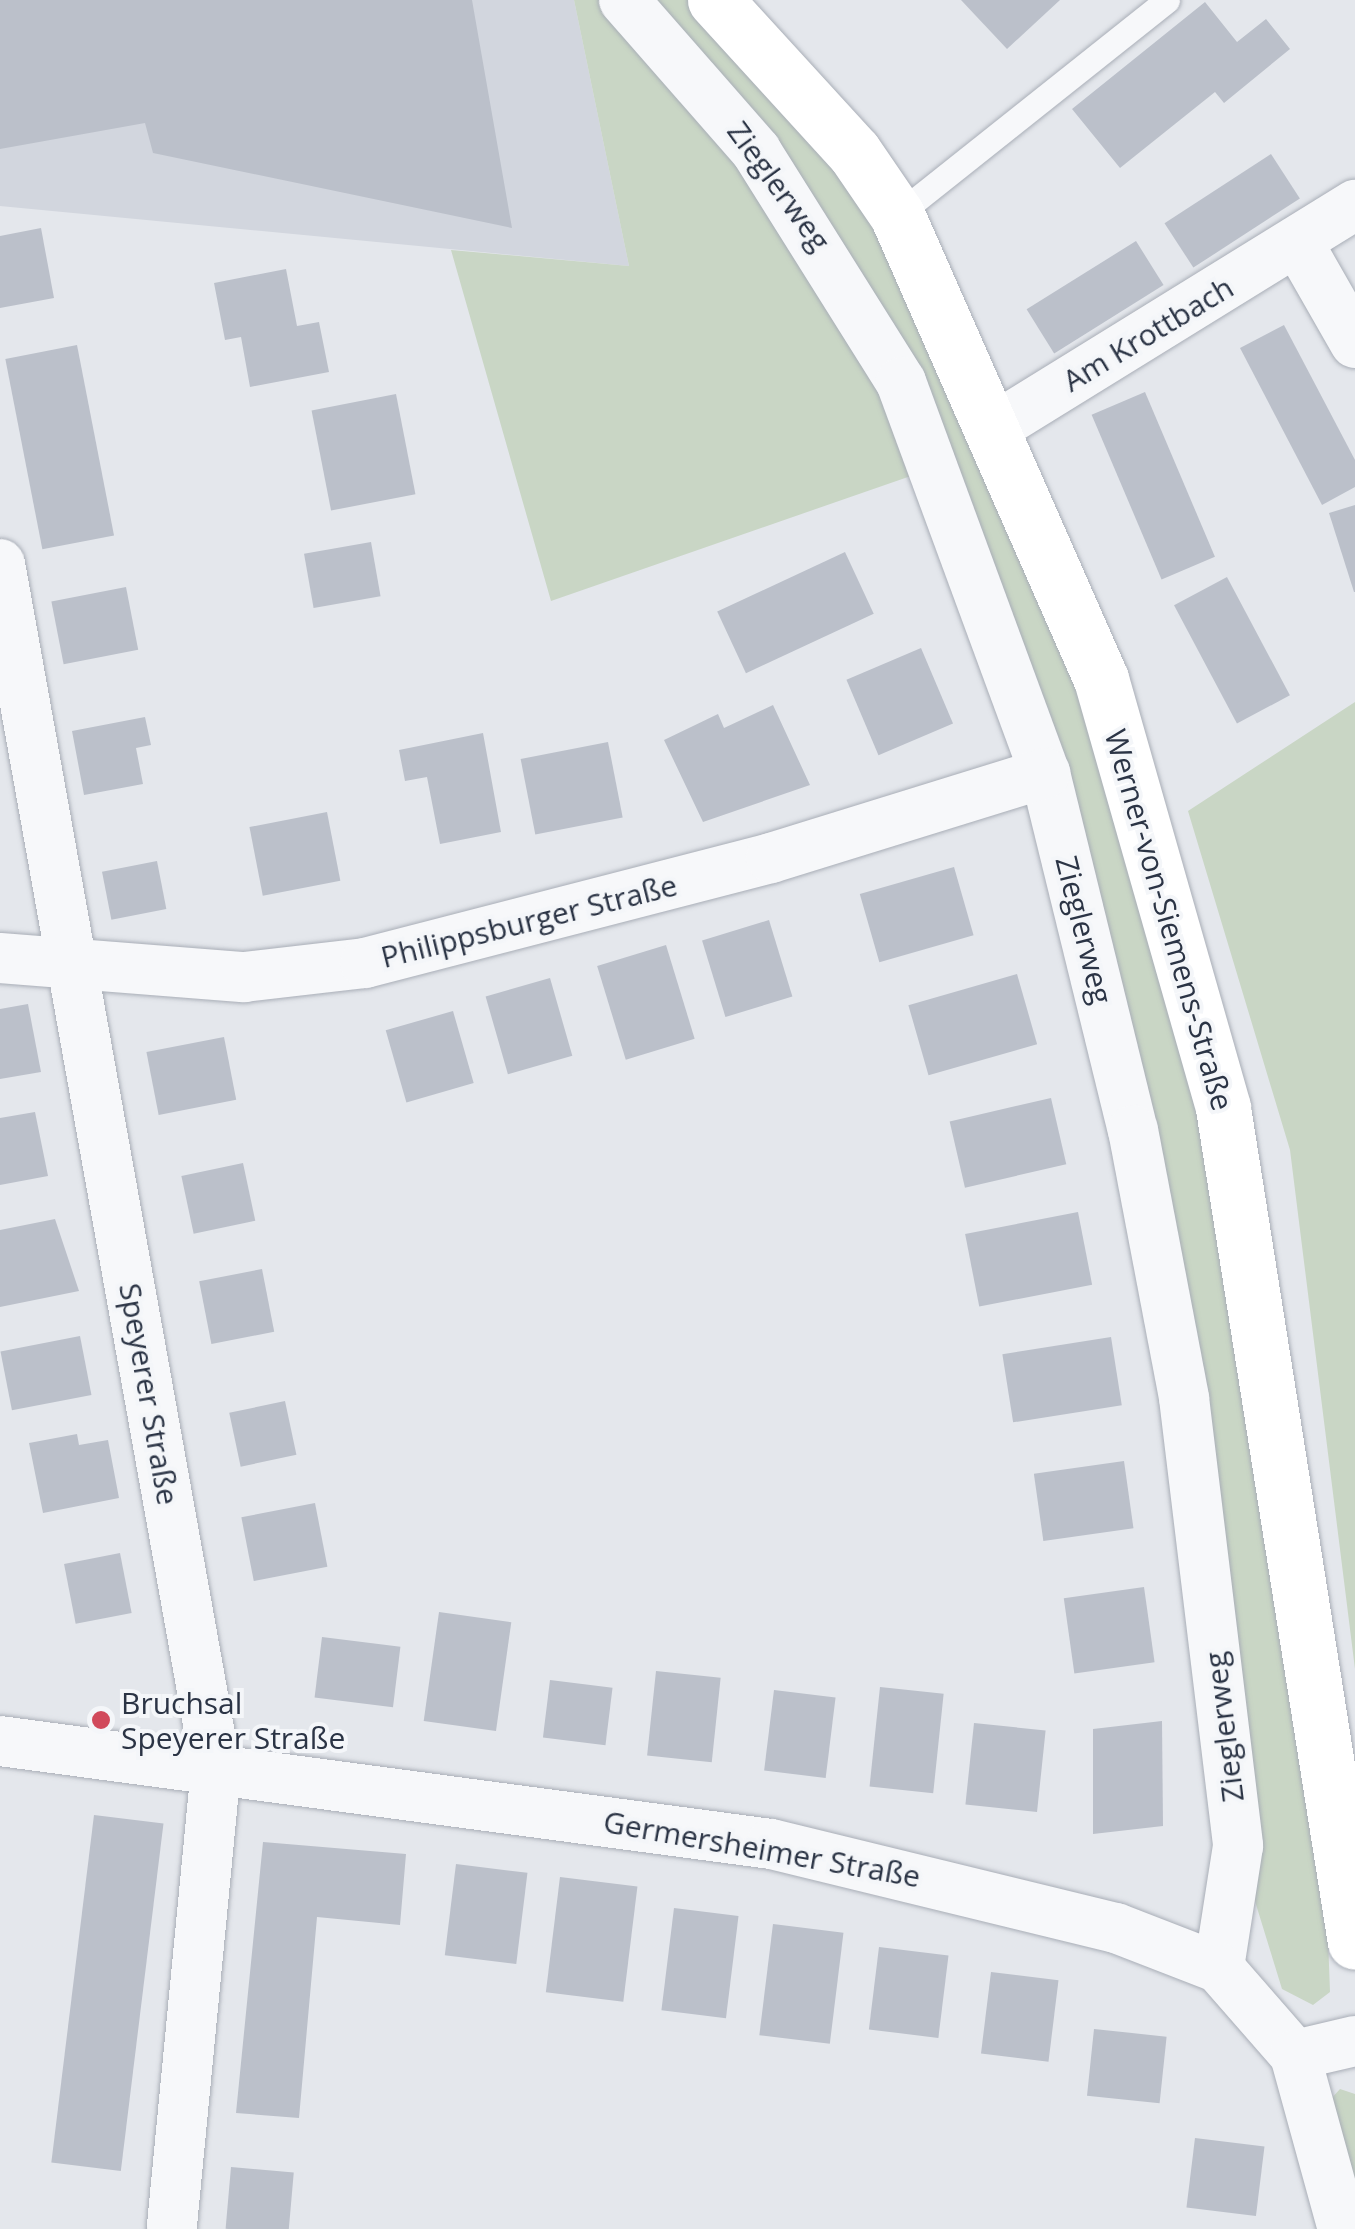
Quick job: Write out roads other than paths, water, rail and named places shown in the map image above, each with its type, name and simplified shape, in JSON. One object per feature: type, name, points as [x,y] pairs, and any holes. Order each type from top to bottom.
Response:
[{"type":"main road","name":"Werner-von-Siemens-Straße","points":[[714,0],[854,152],[897,216],[997,426],[1101,680],[1223,1108],[1355,1942]]},
{"type":"street","name":"Zieglerweg","points":[[624,0],[756,152],[830,256],[901,382],[1045,773],[1133,1130],[1184,1398],[1238,1846],[1220,1968]]},
{"type":"street","name":"Am Krottbach","points":[[997,426],[1355,205]]},
{"type":"street","points":[[1298,243],[1355,343]]},
{"type":"street","name":"Speyerer Straße","points":[[0,564],[216,1768],[172,2229]]},
{"type":"street","name":"Philippsburger Straße","points":[[0,958],[244,977],[365,963],[771,858],[1045,773]]},
{"type":"street","name":"Germersheimer Straße","points":[[0,1741],[216,1768],[870,1863],[1116,1928],[1220,1968],[1295,2056],[1343,2229]]},
{"type":"street","points":[[1295,2056],[1355,2041]]},
{"type":"lane","points":[[897,216],[1168,0]]},
{"type":"place","name":"Bruchsal Speyerer Straße","points":[[101,1720]]}]
